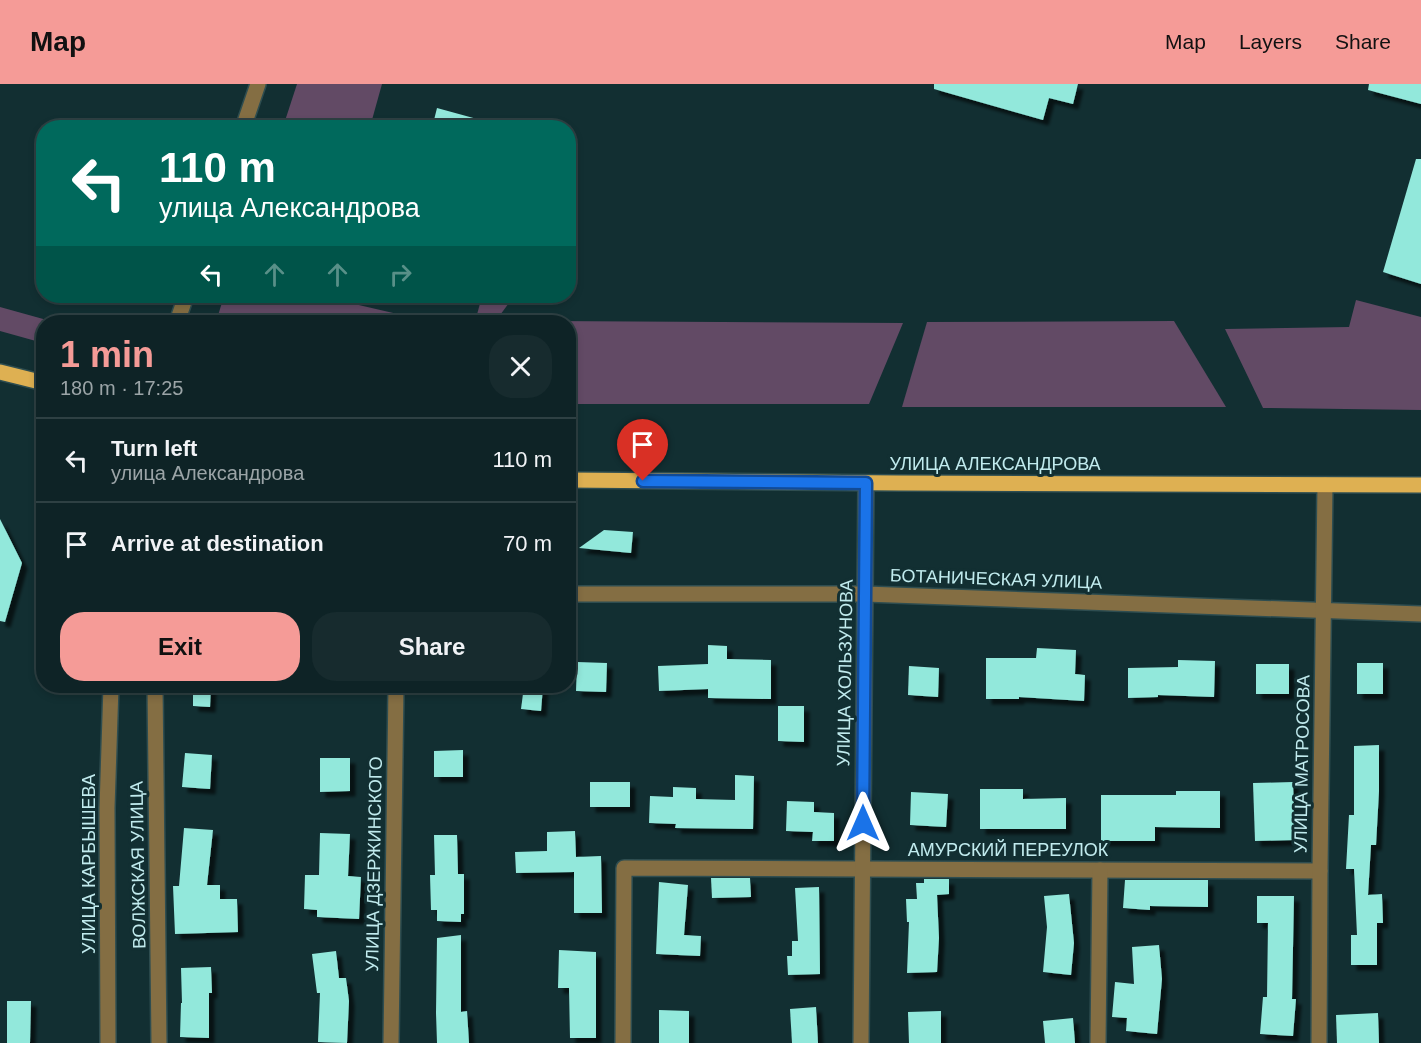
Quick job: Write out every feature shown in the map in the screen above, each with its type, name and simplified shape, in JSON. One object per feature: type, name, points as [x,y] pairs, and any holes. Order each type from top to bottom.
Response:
[{"type":"main road","points":[[0,372],[36,382]]},
{"type":"main road","name":"УЛИЦА АЛЕКСАНДРОВА","points":[[576,480],[1421,485]]},
{"type":"street","points":[[246,120],[258,84]]},
{"type":"street","name":"УЛИЦА ХОЛЬЗУНОВА","points":[[861,1043],[866,483]]},
{"type":"street","name":"УЛИЦА МАТРОСОВА","points":[[1319,1043],[1325,485]]},
{"type":"street","name":"БОТАНИЧЕСКАЯ УЛИЦА","points":[[576,594],[865,594],[1421,614]]},
{"type":"street","name":"УЛИЦА КАРБЫШЕВА","points":[[108,1043],[107,808],[111,693]]},
{"type":"street","name":"ВОЛЖСКАЯ УЛИЦА","points":[[155,693],[159,1043]]},
{"type":"street","name":"УЛИЦА ДЗЕРЖИНСКОГО","points":[[391,1043],[396,693]]},
{"type":"street","name":"АМУРСКИЙ ПЕРЕУЛОК","points":[[623,1043],[624,868],[1320,871]]},
{"type":"street","points":[[1098,1043],[1100,870]]},
{"type":"shaded area","points":[[297,84],[382,84],[372,120],[285,120]]},
{"type":"shaded area","points":[[1356,300],[1421,317],[1421,410],[1263,408],[1225,329],[1349,327]]},
{"type":"shaded area","points":[[222,303],[350,303],[402,315],[218,315]]},
{"type":"shaded area","points":[[480,303],[509,303],[500,315],[477,315]]},
{"type":"shaded area","points":[[0,307],[36,317],[36,341],[0,331]]},
{"type":"shaded area","points":[[576,321],[903,323],[869,404],[576,404]]},
{"type":"shaded area","points":[[1174,321],[1226,407],[902,407],[927,322]]},
{"type":"building","points":[[934,84],[1078,84],[1073,104],[1049,98],[1043,120],[934,89]]},
{"type":"building","points":[[1369,84],[1421,84],[1421,104],[1368,90]]},
{"type":"building","points":[[437,108],[481,120],[434,120]]},
{"type":"building","points":[[1416,159],[1421,159],[1421,284],[1383,272]]},
{"type":"building","points":[[0,519],[22,563],[5,622],[0,621]]},
{"type":"building","points":[[604,530],[633,532],[631,553],[579,548]]},
{"type":"building","points":[[708,645],[727,646],[727,659],[771,660],[771,699],[708,698],[708,689],[659,691],[658,666],[708,664]]},
{"type":"building","points":[[1037,648],[1076,650],[1075,674],[1085,675],[1084,701],[1019,697],[1019,699],[986,699],[986,658],[1036,658]]},
{"type":"building","points":[[1178,660],[1215,661],[1214,697],[1158,695],[1158,697],[1128,698],[1128,668],[1178,667]]},
{"type":"building","points":[[577,662],[607,663],[606,692],[576,691]]},
{"type":"building","points":[[1357,663],[1383,663],[1383,694],[1357,694]]},
{"type":"building","points":[[1256,664],[1289,664],[1289,694],[1256,694]]},
{"type":"building","points":[[909,666],[939,668],[938,697],[908,695]]},
{"type":"building","points":[[193,693],[211,693],[210,707],[193,706]]},
{"type":"building","points":[[523,693],[542,693],[541,711],[521,709]]},
{"type":"building","points":[[778,706],[804,706],[804,742],[778,741]]},
{"type":"building","points":[[1379,745],[1376,845],[1371,845],[1368,895],[1382,894],[1383,923],[1377,923],[1377,965],[1351,965],[1351,935],[1357,935],[1354,869],[1346,869],[1349,815],[1354,815],[1354,746]]},
{"type":"building","points":[[463,750],[463,777],[434,777],[434,751]]},
{"type":"building","points":[[185,753],[212,755],[210,789],[182,787]]},
{"type":"building","points":[[320,758],[350,758],[350,791],[320,792]]},
{"type":"building","points":[[735,775],[754,776],[753,829],[675,828],[676,824],[649,823],[650,796],[673,797],[673,787],[696,788],[696,799],[735,800]]},
{"type":"building","points":[[590,782],[630,782],[630,807],[590,807]]},
{"type":"building","points":[[1293,782],[1295,840],[1255,841],[1253,783]]},
{"type":"building","points":[[980,789],[1023,789],[1023,799],[1066,798],[1066,829],[980,829]]},
{"type":"building","points":[[1176,791],[1220,791],[1220,828],[1155,827],[1155,841],[1101,841],[1101,795],[1176,795]]},
{"type":"building","points":[[911,792],[948,794],[946,827],[910,825]]},
{"type":"building","points":[[787,801],[814,802],[814,812],[834,813],[834,841],[812,841],[813,832],[786,831]]},
{"type":"building","points":[[184,828],[213,830],[207,885],[220,885],[220,899],[237,899],[238,932],[175,934],[173,886],[179,886]]},
{"type":"building","points":[[575,831],[576,857],[601,856],[602,913],[574,913],[574,872],[516,873],[515,852],[547,851],[547,832]]},
{"type":"building","points":[[320,833],[350,834],[348,876],[361,877],[359,919],[317,917],[317,910],[304,909],[305,875],[319,875]]},
{"type":"building","points":[[434,835],[457,835],[458,874],[464,874],[464,914],[461,914],[461,922],[437,921],[437,910],[431,910],[430,875],[435,875]]},
{"type":"building","points":[[711,878],[750,878],[751,897],[712,898]]},
{"type":"building","points":[[924,879],[949,879],[949,894],[937,895],[939,938],[937,972],[907,973],[909,922],[907,922],[906,899],[917,899],[916,883],[924,883]]},
{"type":"building","points":[[1125,880],[1208,880],[1208,907],[1150,906],[1150,910],[1123,908]]},
{"type":"building","points":[[659,882],[688,885],[684,935],[701,936],[700,956],[656,954]]},
{"type":"building","points":[[819,887],[820,974],[788,975],[787,956],[792,956],[792,941],[798,941],[795,888]]},
{"type":"building","points":[[1069,894],[1074,943],[1071,975],[1043,972],[1047,927],[1044,896]]},
{"type":"building","points":[[1257,896],[1294,896],[1292,999],[1296,999],[1293,1036],[1260,1034],[1263,997],[1267,997],[1268,923],[1257,923]]},
{"type":"building","points":[[461,935],[461,1012],[467,1011],[469,1043],[437,1043],[437,938]]},
{"type":"building","points":[[1159,945],[1162,979],[1157,1034],[1126,1031],[1127,1018],[1112,1017],[1115,982],[1134,984],[1132,947]]},
{"type":"building","points":[[559,950],[596,952],[596,1038],[570,1038],[569,988],[558,988]]},
{"type":"building","points":[[336,951],[339,978],[346,978],[349,1001],[347,1043],[318,1042],[320,993],[317,993],[312,954]]},
{"type":"building","points":[[211,967],[209,1038],[180,1037],[181,968]]},
{"type":"building","points":[[7,1001],[31,1001],[30,1043],[7,1043]]},
{"type":"building","points":[[816,1007],[818,1043],[792,1043],[790,1009]]},
{"type":"building","points":[[659,1010],[689,1011],[689,1043],[659,1043]]},
{"type":"building","points":[[941,1011],[941,1043],[909,1043],[908,1012]]},
{"type":"building","points":[[1378,1013],[1379,1043],[1337,1043],[1336,1015]]},
{"type":"building","points":[[1073,1018],[1075,1043],[1045,1043],[1043,1021]]},
{"type":"route","points":[[643,481],[866,483],[863,823]]}]
